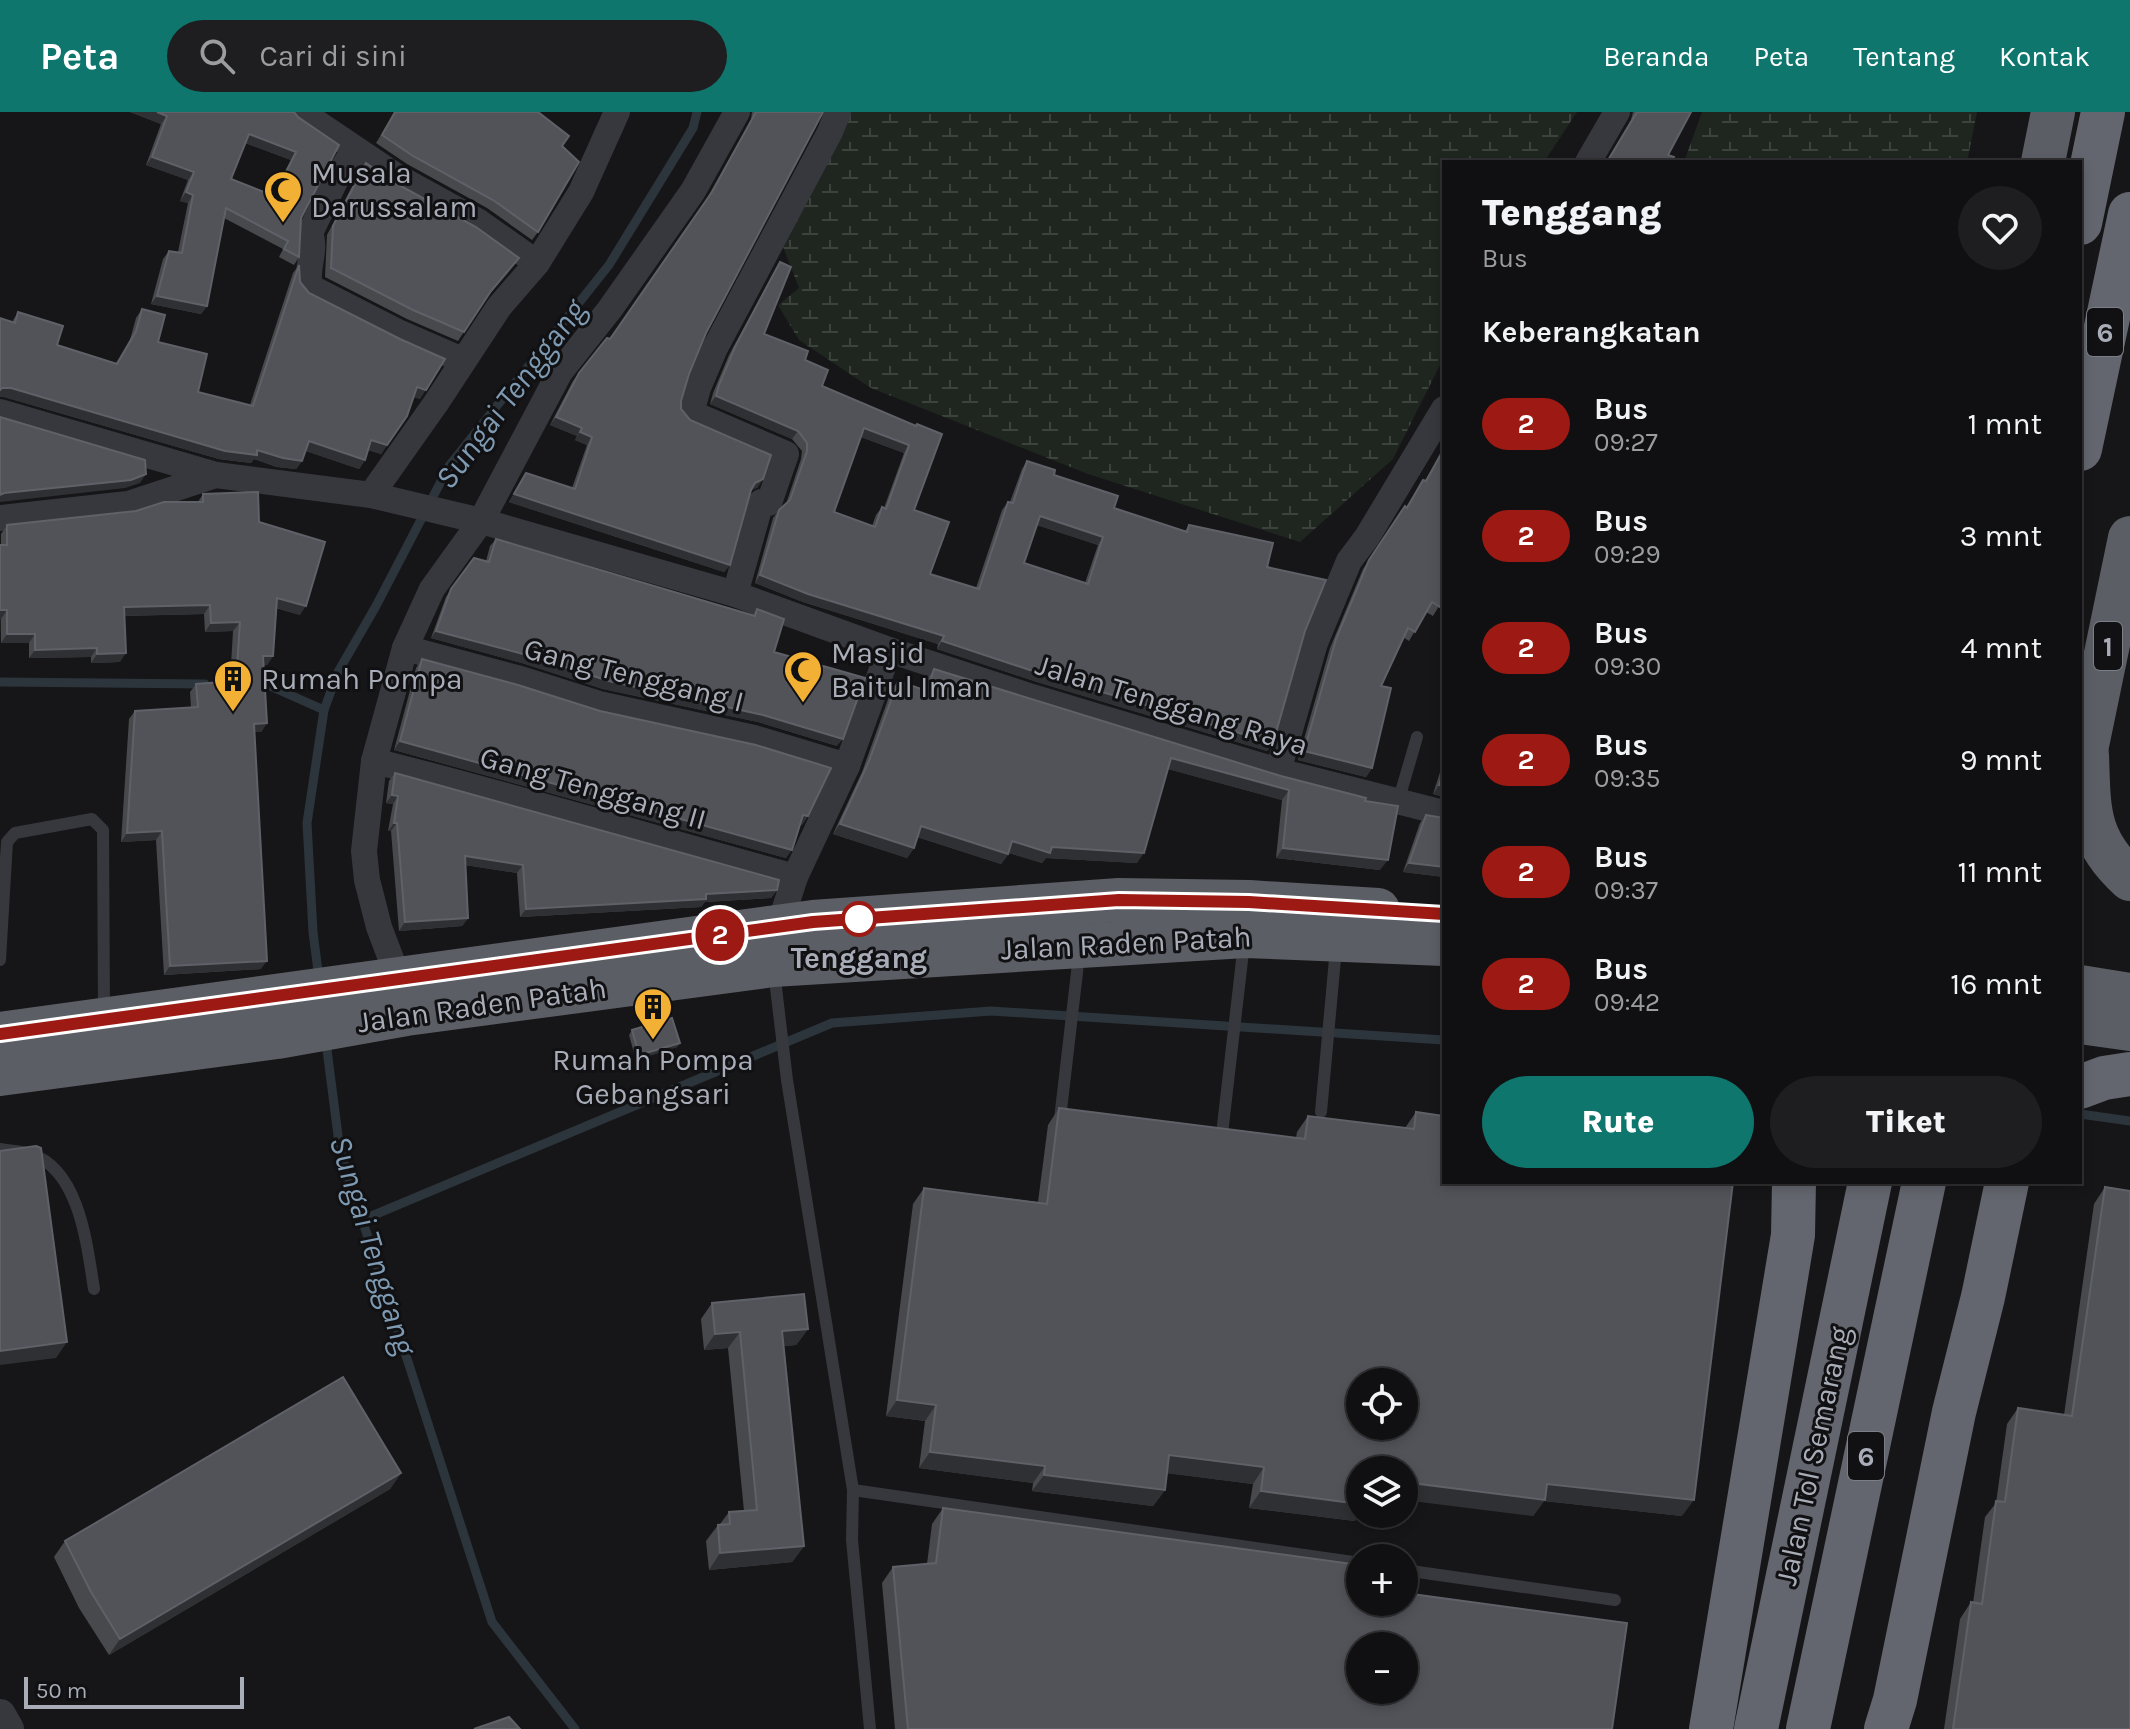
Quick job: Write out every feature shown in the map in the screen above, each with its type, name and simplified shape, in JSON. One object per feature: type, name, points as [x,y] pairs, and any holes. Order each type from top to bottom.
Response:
[{"type":"highway","points":[[2043,160],[2053,112]]},
{"type":"highway","points":[[2082,213],[2103,112]]},
{"type":"highway","name":"6","points":[[2082,440],[2130,214]]},
{"type":"highway","name":"1","points":[[2130,538],[2083,767],[2092,826],[2114,864],[2130,879]]},
{"type":"highway","name":"Jalan Raden Patah","points":[[775,960],[1119,900],[1249,902],[1441,939]]},
{"type":"highway","name":"Jalan Raden Patah","points":[[0,1034],[106,1039],[273,1017],[400,991],[775,960],[1243,954],[1338,938],[1441,939]]},
{"type":"highway","points":[[2082,989],[2105,1018]]},
{"type":"highway","name":"Jalan Raden Patah","points":[[0,1074],[106,1039]]},
{"type":"highway","points":[[1711,1729],[1793,1235],[1794,1184]]},
{"type":"highway","name":"Jalan Tol Semarang","points":[[1756,1729],[1870,1184]]},
{"type":"highway","name":"Jalan Tol Semarang","points":[[1808,1729],[1924,1184]]},
{"type":"highway","points":[[1886,1729],[1895,1700],[1954,1412],[1983,1297],[2007,1184]]},
{"type":"street","points":[[301,112],[399,178],[479,222],[537,263]]},
{"type":"street","points":[[0,412],[216,475],[379,497],[462,360],[499,307],[537,263],[581,192],[617,112]]},
{"type":"street","points":[[400,991],[379,927],[364,860],[374,761],[405,648],[432,589],[476,520],[560,372],[610,309],[693,191],[737,112]]},
{"type":"street","points":[[735,594],[761,502],[769,503],[786,454],[691,413],[715,348],[838,112]]},
{"type":"street","points":[[1589,160],[1617,112]]},
{"type":"street","points":[[355,149],[335,181],[310,233],[313,241],[308,278],[310,287],[400,333],[462,360]]},
{"type":"street","points":[[1278,771],[1315,643],[1349,561],[1367,537],[1442,412]]},
{"type":"street","points":[[0,518],[128,504],[216,475]]},
{"type":"street","name":"Jalan Tenggang Raya","points":[[379,497],[476,520],[735,594],[889,650],[1032,697],[1278,771],[1442,813]]},
{"type":"street","name":"Gang Tenggang I","points":[[405,648],[599,704],[740,734],[847,766]]},
{"type":"street","points":[[775,960],[795,877],[847,766],[889,650]]},
{"type":"street","name":"Gang Tenggang II","points":[[374,761],[502,793],[619,830],[795,877]]},
{"type":"street","points":[[0,1715],[8,1729]]},
{"type":"lane","points":[[1398,802],[1417,737]]},
{"type":"lane","points":[[0,960],[9,837],[15,833],[92,819],[103,830],[106,1039]]},
{"type":"lane","points":[[1321,1112],[1338,938]]},
{"type":"lane","points":[[1222,1134],[1243,954]]},
{"type":"lane","points":[[1060,1119],[1079,958]]},
{"type":"lane","points":[[775,960],[787,1080],[853,1490],[852,1540],[870,1729]]},
{"type":"lane","points":[[0,1024],[0,1034]]},
{"type":"lane","points":[[0,1149],[30,1153],[45,1161],[64,1181],[83,1222],[94,1289]]},
{"type":"lane","points":[[853,1490],[1346,1561]]},
{"type":"lane","points":[[1418,1572],[1615,1600]]},
{"type":"green space","points":[[851,112],[1577,112],[1545,160],[1442,160],[1442,361],[1393,459],[1300,542],[1088,474],[871,388],[799,340],[778,305],[799,288],[782,244]]},
{"type":"green space","points":[[1702,112],[1977,112],[1967,160],[1685,160]]},
{"type":"building","points":[[157,112],[294,112],[339,145],[301,218],[299,257],[284,249],[288,241],[226,208],[207,306],[157,296],[169,251],[182,253],[193,195],[186,192],[194,172],[152,157],[167,116]],"holes":[[[249,134],[296,152],[274,196],[231,179]]]},
{"type":"building","points":[[395,112],[538,112],[569,136],[562,146],[579,162],[538,232],[493,200],[413,156],[382,135]]},
{"type":"building","points":[[756,112],[823,112],[706,333],[681,401],[681,409],[690,420],[771,455],[763,479],[755,483],[751,490],[730,565],[514,494],[526,473],[575,489],[592,437],[580,432],[582,428],[556,417],[579,373],[607,338],[610,339],[712,192]]},
{"type":"building","points":[[1637,112],[1691,112],[1668,155],[1674,157],[1672,160],[1608,160]]},
{"type":"building","points":[[366,163],[397,184],[476,227],[519,258],[491,291],[464,332],[331,268],[333,226]]},
{"type":"building","points":[[780,262],[791,267],[764,334],[808,351],[805,360],[828,370],[822,386],[942,434],[914,510],[949,522],[930,574],[979,589],[1008,502],[1013,503],[1027,461],[1055,470],[1054,475],[1118,496],[1114,508],[1187,532],[1189,525],[1273,543],[1267,567],[1326,580],[1305,631],[1273,743],[1042,674],[942,641],[944,636],[808,594],[760,575],[779,510],[790,500],[807,443],[798,431],[716,396],[735,347]],"holes":[[[864,428],[909,445],[886,509],[882,507],[875,527],[834,512]],[[1040,516],[1103,537],[1088,584],[1024,563]]]},
{"type":"building","points":[[299,265],[300,282],[309,293],[445,359],[426,390],[417,387],[407,416],[387,445],[371,440],[365,460],[309,441],[302,461],[257,450],[257,455],[225,451],[11,388],[0,390],[0,318],[15,323],[18,312],[63,326],[57,345],[117,364],[136,331],[142,309],[165,315],[158,342],[207,354],[198,392],[253,406]]},
{"type":"building","points":[[0,417],[145,460],[146,474],[131,480],[0,495]]},
{"type":"building","points":[[1442,453],[1442,602],[1440,607],[1432,602],[1415,632],[1408,628],[1381,686],[1391,688],[1372,768],[1304,751],[1336,639],[1369,560],[1405,506],[1407,508],[1423,480],[1426,481]]},
{"type":"building","points":[[258,492],[259,522],[325,542],[306,606],[277,598],[273,656],[263,656],[267,723],[254,724],[267,961],[170,966],[162,831],[127,833],[135,711],[198,707],[196,684],[236,681],[240,622],[211,623],[210,605],[124,607],[126,653],[97,654],[97,648],[35,650],[35,634],[7,634],[7,610],[0,610],[0,545],[7,545],[7,525],[136,511],[164,502],[203,502],[203,494]]},
{"type":"building","points":[[496,539],[755,616],[757,609],[784,619],[774,652],[865,678],[843,739],[763,715],[609,681],[436,631],[451,589],[474,558],[489,562]]},
{"type":"building","points":[[422,659],[600,711],[756,745],[831,768],[808,816],[803,815],[792,850],[400,741]]},
{"type":"building","points":[[934,669],[1281,776],[1366,798],[1365,801],[1398,806],[1388,860],[1283,848],[1289,790],[1171,758],[1144,853],[1052,847],[1050,853],[1012,841],[1008,854],[921,826],[914,848],[840,824],[869,761],[898,681],[927,691]]},
{"type":"building","points":[[395,773],[779,880],[777,890],[706,894],[706,899],[526,909],[523,865],[465,856],[468,918],[405,922],[397,823],[394,823],[398,796],[392,795]]},
{"type":"building","points":[[1426,815],[1442,818],[1442,867],[1409,863]]},
{"type":"building","name":"Rumah Pompa Gebangsari","points":[[672,1018],[680,1043],[639,1055],[632,1030]]},
{"type":"building","points":[[1059,1108],[1305,1139],[1308,1116],[1414,1129],[1416,1112],[1442,1116],[1442,1184],[1733,1184],[1694,1500],[1547,1484],[1545,1500],[1418,1484],[1418,1456],[1346,1456],[1346,1502],[1261,1491],[1264,1467],[1169,1455],[1165,1490],[1044,1475],[1045,1466],[930,1452],[936,1405],[897,1400],[924,1188],[1047,1204]]},
{"type":"building","points":[[41,1148],[67,1342],[0,1351],[0,1151]]},
{"type":"building","points":[[2105,1187],[2130,1191],[2130,1729],[1953,1729],[1971,1602],[1982,1604],[1996,1501],[2005,1502],[2018,1408],[2072,1416]]},
{"type":"building","points":[[804,1294],[808,1329],[782,1331],[804,1546],[720,1553],[718,1525],[730,1524],[729,1512],[757,1510],[740,1332],[715,1334],[712,1303]]},
{"type":"building","points":[[343,1377],[401,1473],[120,1639],[65,1541]]},
{"type":"building","points":[[943,1508],[1346,1563],[1346,1616],[1418,1616],[1418,1595],[1627,1623],[1612,1729],[908,1729],[893,1567],[936,1563]]},
{"type":"building","points":[[509,1717],[520,1729],[474,1729]]},
{"type":"waterway","name":"Sungai Tenggang","points":[[319,979],[307,823],[324,710],[338,672],[449,466],[609,265],[693,128],[697,112]]},
{"type":"waterway","points":[[0,682],[205,684]]},
{"type":"waterway","points":[[255,686],[270,686],[324,710]]},
{"type":"waterway","points":[[362,1220],[832,1023],[991,1011],[1442,1040]]},
{"type":"waterway","name":"Sungai Tenggang","points":[[326,1042],[340,1151],[492,1622],[575,1729]]},
{"type":"waterway","points":[[2082,1114],[2130,1121]]},
{"type":"bus line","name":"2","points":[[0,1034],[813,922],[1119,900],[1249,902],[1442,914]]},
{"type":"place","name":"Musala Darussalam","points":[[283,224]]},
{"type":"place","name":"Masjid Baitul Iman","points":[[803,704]]},
{"type":"place","name":"Rumah Pompa","points":[[233,713]]},
{"type":"place","name":"Tenggang","points":[[859,919]]},
{"type":"place","name":"Rumah Pompa Gebangsari","points":[[653,1041]]}]
